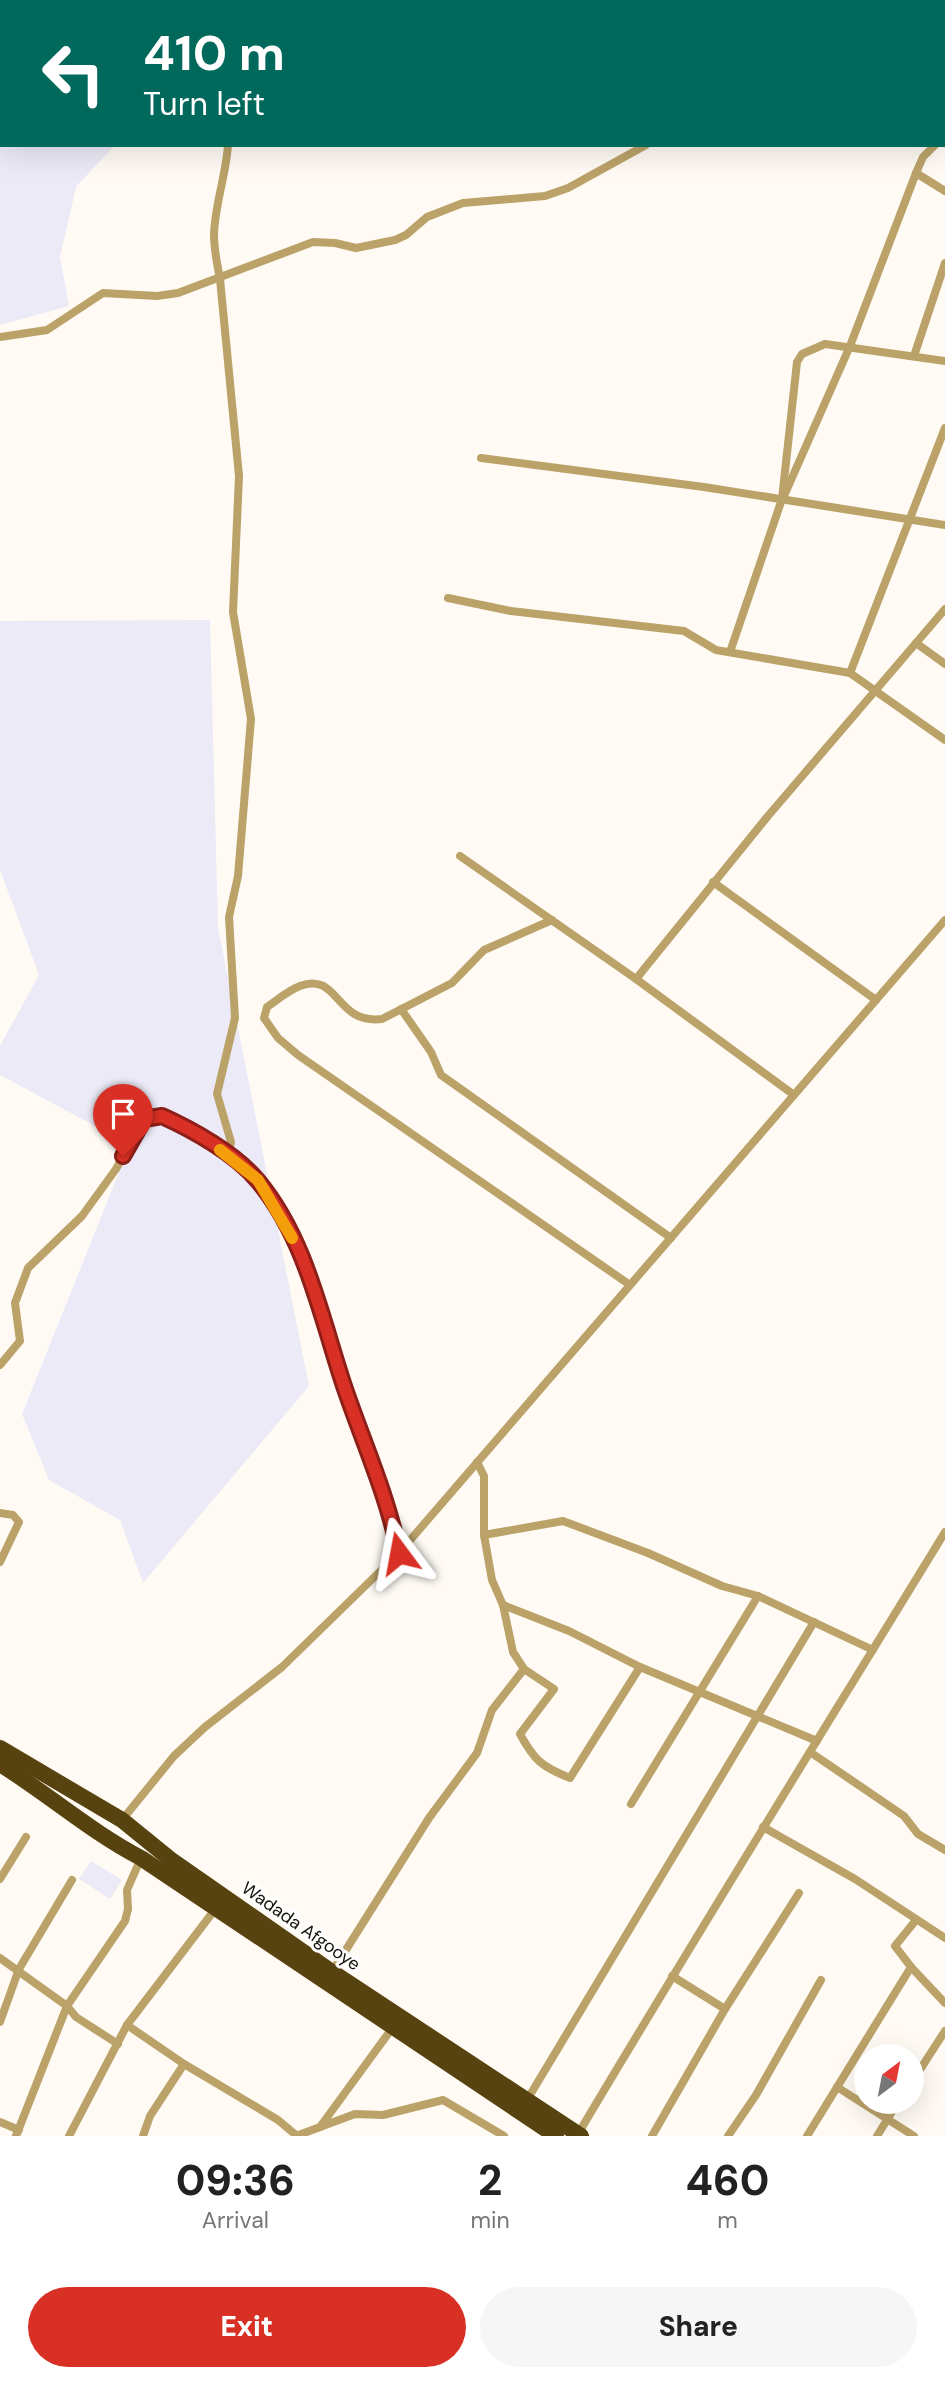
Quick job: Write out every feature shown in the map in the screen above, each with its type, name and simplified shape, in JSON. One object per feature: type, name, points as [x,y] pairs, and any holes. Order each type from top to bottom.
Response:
[{"type":"highway","name":"Wadada Afgooye","points":[[0,1748],[121,1821],[332,1972],[580,2135]]},
{"type":"highway","name":"Wadada Afgooye","points":[[0,1764],[38,1787],[100,1835],[141,1858],[556,2136]]},
{"type":"highway","points":[[100,1835],[104,1822],[121,1821],[125,1838],[117,1846]]},
{"type":"street","points":[[228,147],[226,173],[214,231],[239,476],[233,612],[251,719],[238,876],[229,918],[235,1018],[217,1094],[231,1142],[228,1156]]},
{"type":"street","points":[[0,337],[47,330],[103,293],[157,296],[220,279],[313,243],[335,243],[356,248],[395,240],[407,235],[427,217],[463,203],[545,196],[568,188],[642,147]]},
{"type":"street","points":[[730,652],[782,499],[809,445],[850,346],[916,173],[923,157],[933,147]]},
{"type":"street","points":[[916,173],[945,191]]},
{"type":"street","points":[[915,356],[945,263]]},
{"type":"street","points":[[782,499],[797,362],[813,348],[825,344],[850,346],[945,361]]},
{"type":"street","points":[[850,673],[945,428]]},
{"type":"street","points":[[481,458],[945,524]]},
{"type":"street","points":[[448,598],[511,611],[684,631],[716,650],[850,673],[945,740]]},
{"type":"street","points":[[636,979],[713,882],[945,609]]},
{"type":"street","points":[[916,643],[945,664]]},
{"type":"street","points":[[460,856],[636,979],[794,1095]]},
{"type":"street","points":[[713,882],[876,1000]]},
{"type":"street","points":[[552,920],[484,950],[453,984],[382,1019],[363,1018],[349,1013],[326,986],[306,985],[267,1007],[264,1018],[278,1038],[298,1055],[630,1285]]},
{"type":"street","points":[[121,1821],[164,1766],[235,1702],[282,1667],[399,1553],[945,920]]},
{"type":"street","points":[[401,1009],[431,1052],[441,1075],[671,1238]]},
{"type":"street","points":[[0,1365],[20,1341],[15,1303],[28,1268],[82,1216],[116,1169],[144,1119],[162,1116],[228,1156],[258,1180],[285,1223],[308,1273],[345,1388],[383,1488],[399,1553]]},
{"type":"street","points":[[477,1462],[484,1476],[484,1535],[492,1580],[503,1605],[513,1652],[524,1669],[554,1689],[520,1734],[533,1758],[552,1771],[570,1777],[640,1667]]},
{"type":"street","points":[[0,1513],[13,1514],[19,1522],[0,1562]]},
{"type":"street","points":[[484,1535],[563,1521],[648,1553],[722,1586],[758,1596],[873,1650]]},
{"type":"street","points":[[580,2135],[672,1976],[732,1884],[764,1826],[945,1532]]},
{"type":"street","points":[[631,1804],[758,1596]]},
{"type":"street","points":[[503,1605],[569,1631],[640,1667],[817,1741]]},
{"type":"street","points":[[527,2099],[814,1622]]},
{"type":"street","points":[[332,1972],[429,1818],[477,1753],[492,1710],[524,1669]]},
{"type":"street","points":[[810,1752],[904,1816],[918,1834],[945,1850]]},
{"type":"street","points":[[764,1826],[945,1938]]},
{"type":"street","points":[[0,1879],[26,1837]]},
{"type":"street","points":[[0,2122],[18,2133],[67,2006],[125,1921],[128,1909],[127,1889],[141,1858]]},
{"type":"street","points":[[0,2022],[19,1969],[72,1880]]},
{"type":"street","points":[[652,2136],[725,2009],[799,1892]]},
{"type":"street","points":[[69,2136],[127,2025],[216,1908]]},
{"type":"street","points":[[916,1920],[895,1946],[945,2003]]},
{"type":"street","points":[[0,1958],[19,1969],[67,2006],[76,2017],[118,2044]]},
{"type":"street","points":[[807,2136],[911,1967]]},
{"type":"street","points":[[672,1976],[725,2009]]},
{"type":"street","points":[[728,2136],[756,2095],[821,1980]]},
{"type":"street","points":[[127,2025],[184,2064],[278,2120],[296,2136],[355,2114],[383,2115],[443,2100],[504,2136]]},
{"type":"street","points":[[320,2127],[393,2027]]},
{"type":"street","points":[[924,2063],[945,2031]]},
{"type":"street","points":[[143,2136],[150,2116],[184,2064]]},
{"type":"street","points":[[838,2087],[886,2121],[914,2136]]},
{"type":"street","points":[[877,2136],[890,2114]]},
{"type":"shaded area","points":[[0,147],[113,147],[76,187],[60,257],[69,306],[0,325]]},
{"type":"shaded area","points":[[210,620],[218,927],[309,1386],[143,1583],[120,1520],[49,1480],[22,1414],[130,1145],[0,1075],[0,1046],[39,975],[0,870],[0,621]]},
{"type":"shaded area","points":[[91,1861],[122,1880],[110,1899],[79,1879]]},
{"type":"slow traffic","points":[[220,1150],[258,1180],[292,1238]]},
{"type":"route","points":[[123,1156],[144,1119],[162,1116],[228,1156],[258,1180],[285,1223],[308,1273],[345,1388],[383,1488],[399,1553]]}]
